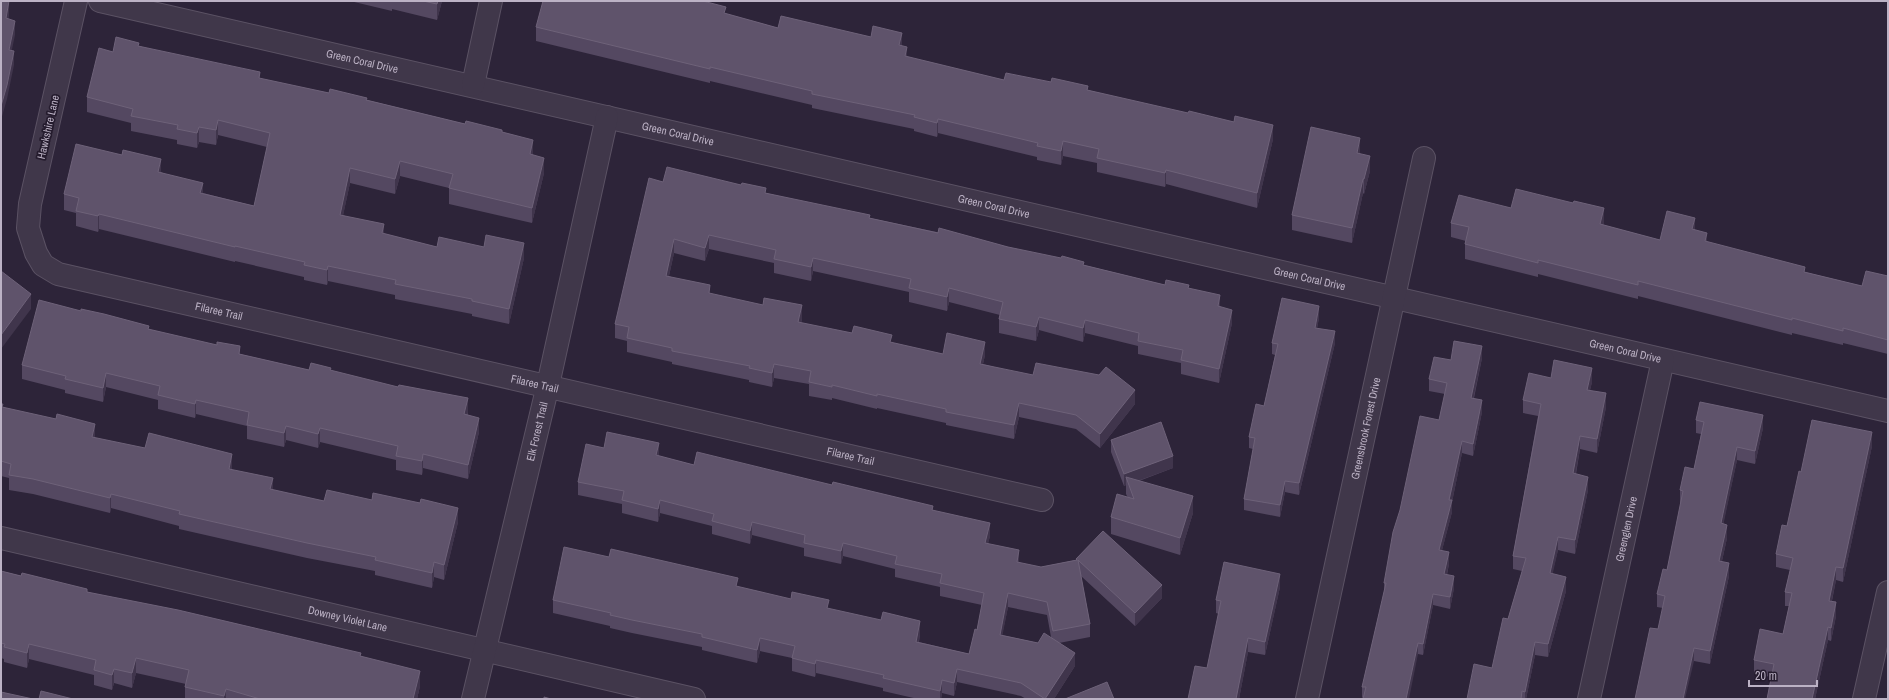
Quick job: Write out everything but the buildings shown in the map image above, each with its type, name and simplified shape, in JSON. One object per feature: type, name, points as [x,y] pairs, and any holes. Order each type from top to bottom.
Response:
[{"type":"street","name":"Hawkshire Lane","points":[[36,253],[28,228],[30,204],[76,1]]},
{"type":"street","name":"Green Coral Drive","points":[[100,1],[473,85],[1888,411]]},
{"type":"street","points":[[473,85],[491,1]]},
{"type":"street","name":"Elk Forest Trail","points":[[474,699],[484,650],[548,385],[608,117]]},
{"type":"street","name":"Greensbrook Forest Drive","points":[[1307,699],[1424,158]]},
{"type":"street","name":"Filaree Trail","points":[[36,253],[43,265],[58,274],[548,385],[1042,500]]},
{"type":"street","name":"Greenglen Drive","points":[[1589,699],[1663,360]]},
{"type":"street","name":"Downey Violet Lane","points":[[1,538],[694,699]]},
{"type":"street","points":[[1864,699],[1888,592]]}]
